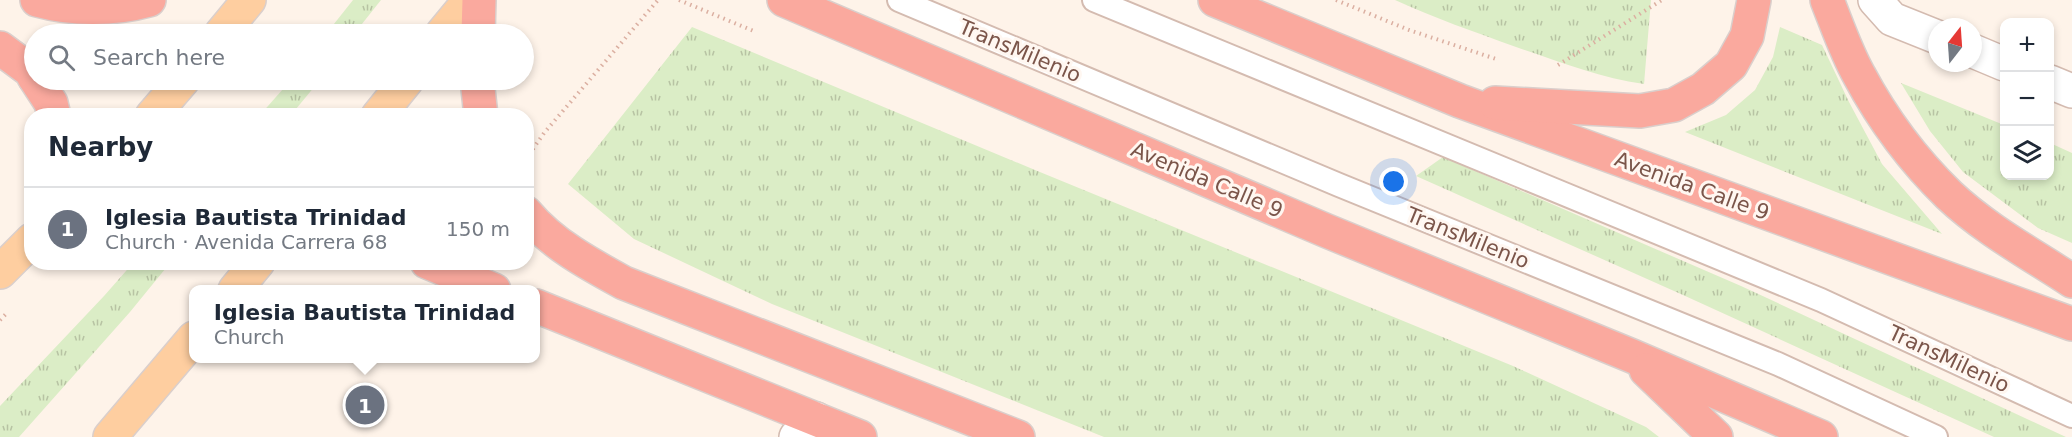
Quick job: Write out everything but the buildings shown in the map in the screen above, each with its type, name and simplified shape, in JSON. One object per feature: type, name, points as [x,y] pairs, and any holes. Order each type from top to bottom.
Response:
[{"type":"highway","points":[[37,0],[52,4],[101,7],[129,6],[149,0]]},
{"type":"highway","points":[[478,24],[479,0]]},
{"type":"highway","name":"Avenida Calle 9","points":[[784,0],[1327,231],[1632,356],[1821,437]]},
{"type":"highway","name":"Avenida Calle 9","points":[[1215,0],[1460,101],[2072,324]]},
{"type":"highway","points":[[1460,101],[1640,111],[1674,105],[1703,89],[1731,65],[1747,36],[1754,0]]},
{"type":"highway","points":[[1827,0],[1858,75],[1883,115],[1919,162],[1950,196],[1991,228],[2072,281]]},
{"type":"highway","points":[[0,48],[24,66]]},
{"type":"highway","points":[[43,90],[52,108]]},
{"type":"highway","points":[[478,90],[480,108]]},
{"type":"highway","points":[[534,220],[561,245],[589,264],[624,283],[1018,437]]},
{"type":"highway","points":[[446,270],[482,285]]},
{"type":"highway","points":[[540,308],[806,428],[860,437]]},
{"type":"highway","points":[[1632,356],[1716,437]]},
{"type":"highway","name":"Avenida Calle 9","points":[[1632,356],[1770,437]]},
{"type":"main road","points":[[229,24],[249,0]]},
{"type":"main road","points":[[450,24],[470,0]]},
{"type":"main road","points":[[159,108],[174,90]]},
{"type":"main road","points":[[384,108],[398,90]]},
{"type":"main road","points":[[0,272],[24,248]]},
{"type":"main road","points":[[239,285],[251,270]]},
{"type":"main road","points":[[110,437],[189,344]]},
{"type":"street","points":[[1875,0],[1892,19],[1928,33]]},
{"type":"street","points":[[1982,55],[2000,62]]},
{"type":"street","points":[[2054,84],[2072,91]]},
{"type":"lane","name":"TransMilenio","points":[[899,0],[1340,185],[1778,364],[1936,437]]},
{"type":"lane","name":"TransMilenio","points":[[1095,0],[1821,300],[2072,416]]},
{"type":"path","points":[[534,147],[658,0]]},
{"type":"path","points":[[1336,0],[1409,30],[1508,64]]},
{"type":"path","points":[[1551,69],[1662,0]]},
{"type":"green space","points":[[353,0],[381,0],[362,24],[334,24]]},
{"type":"green space","points":[[1395,0],[1651,0],[1644,84],[1611,78],[1563,63],[1455,25]]},
{"type":"green space","points":[[692,27],[1513,366],[1646,427],[1659,437],[1104,437],[772,304],[634,239],[568,184]]},
{"type":"green space","points":[[1780,27],[1822,45],[1882,164],[1942,234],[1685,132],[1726,115],[1755,90],[1773,57]]},
{"type":"green space","points":[[1901,83],[2000,123],[2000,180],[2054,180],[2054,145],[2072,153],[2072,243],[2038,228],[1963,172],[1930,131]]},
{"type":"green space","points":[[282,90],[312,90],[297,108],[266,108]]},
{"type":"green space","points":[[1443,157],[1741,286],[2066,437],[1994,437],[1416,176]]},
{"type":"green space","points":[[127,270],[164,270],[19,437],[0,437],[0,406]]},
{"type":"place","name":"Iglesia Bautista Trinidad","points":[[365,405]]}]
